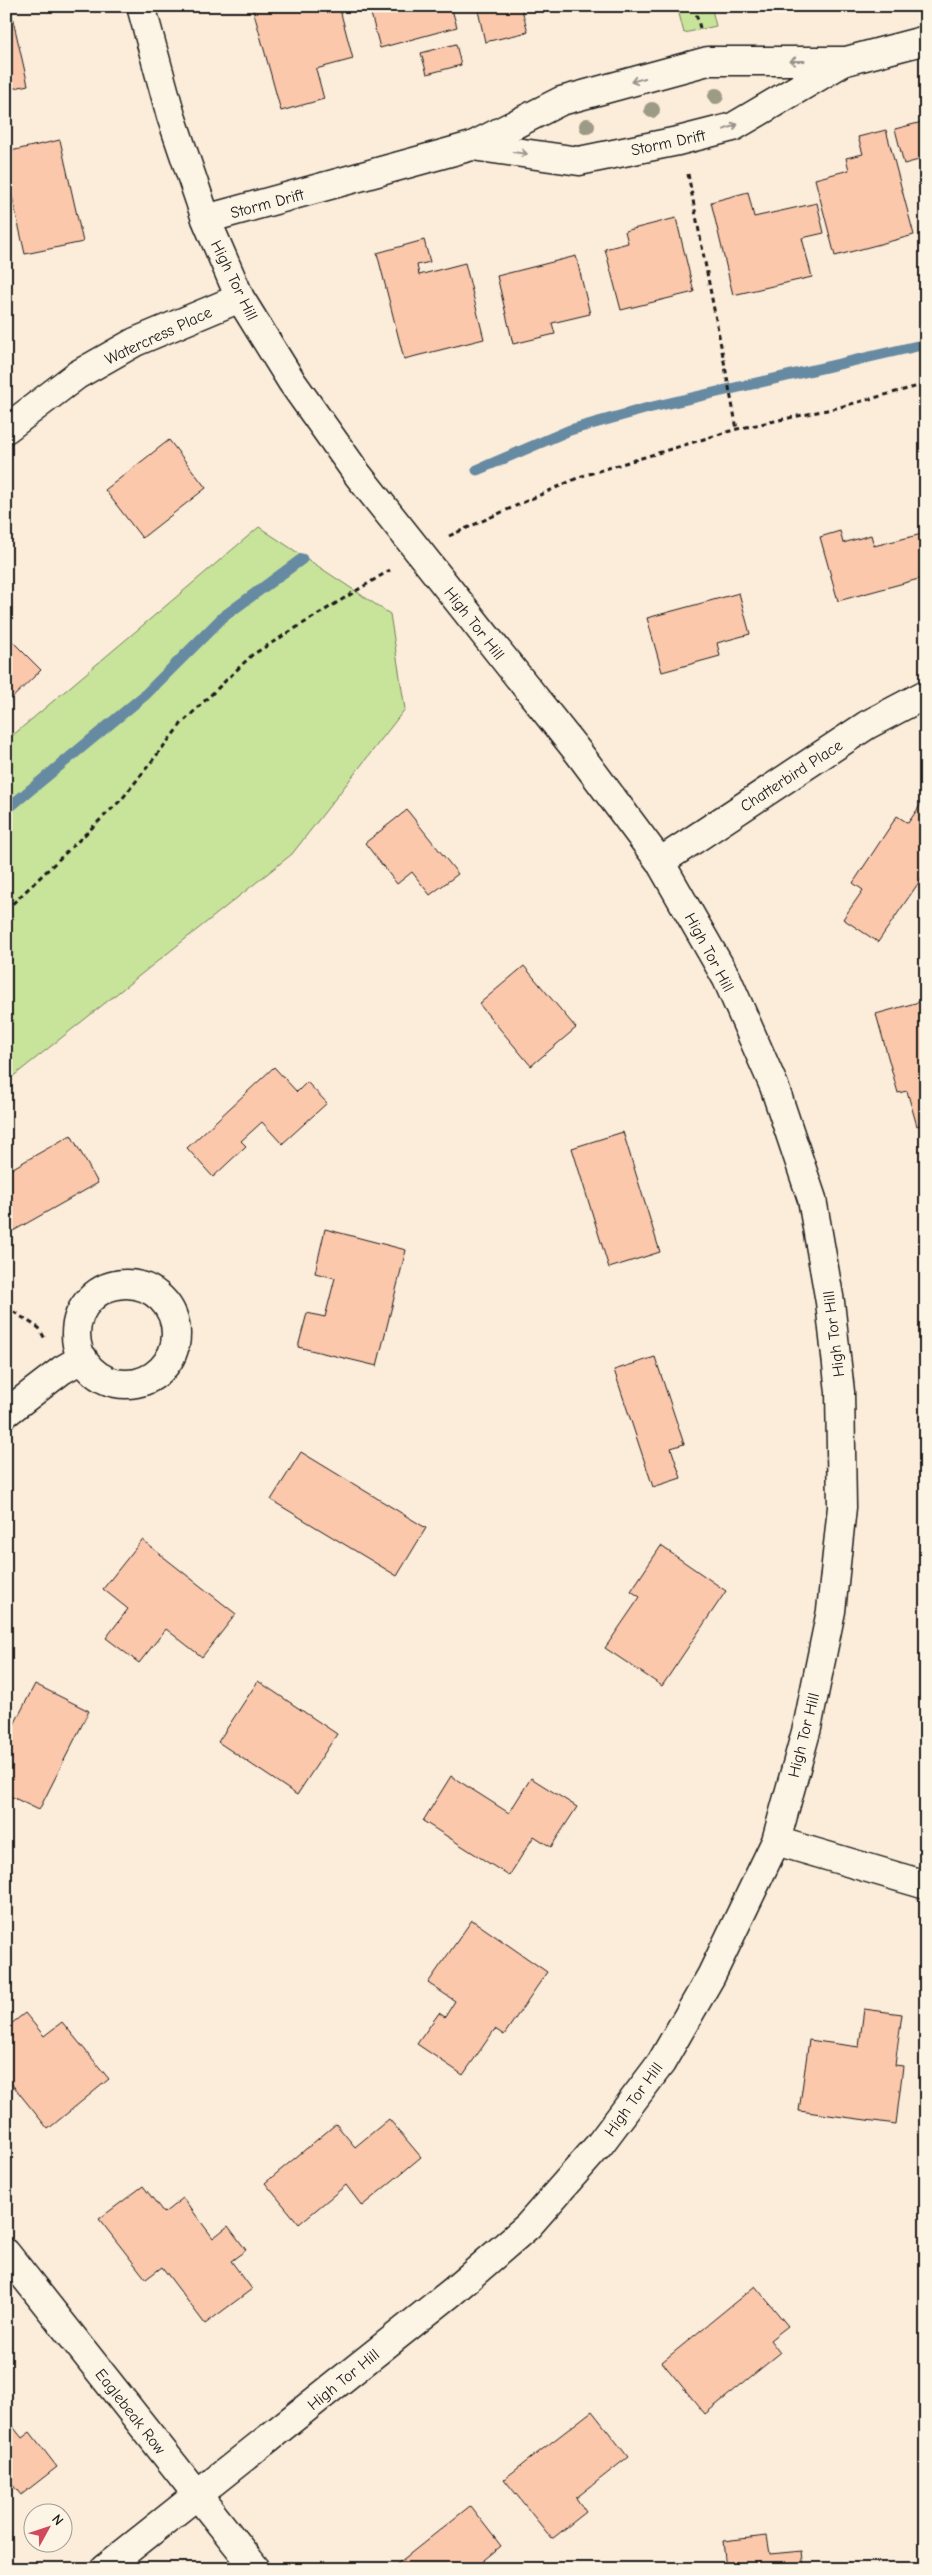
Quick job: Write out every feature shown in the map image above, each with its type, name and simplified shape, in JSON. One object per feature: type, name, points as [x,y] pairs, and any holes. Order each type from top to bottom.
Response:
[{"type":"street","name":"High Tor Hill","points":[[104,2569],[199,2496],[452,2292],[521,2232],[600,2144],[666,2055],[711,1976],[776,1840],[807,1728],[831,1611],[842,1507],[840,1392],[830,1302],[812,1199],[774,1086],[727,979],[660,862],[578,752],[358,474],[292,382],[240,298],[206,219],[171,116],[141,6]]},
{"type":"street","name":"Storm Drift","points":[[206,219],[472,146],[561,101],[708,61],[846,61],[926,40]]},
{"type":"street","name":"Storm Drift","points":[[472,146],[579,161],[678,141],[733,127],[846,61]]},
{"type":"street","name":"Watercress Place","points":[[6,429],[77,375],[135,342],[240,298]]},
{"type":"street","name":"Chatterbird Place","points":[[660,862],[867,725],[926,694]]},
{"type":"street","points":[[6,1413],[72,1364]]},
{"type":"street","points":[[776,1840],[926,1885]]},
{"type":"street","name":"Eaglebeak Row","points":[[6,2253],[256,2569]]},
{"type":"path","points":[[678,141],[686,164],[735,409],[737,429]]},
{"type":"path","points":[[6,910],[60,861],[122,799],[182,723],[252,655],[465,527],[582,476],[737,429],[836,408],[926,384]]},
{"type":"path","points":[[6,1306],[39,1328],[72,1364]]},
{"type":"green space","points":[[677,6],[711,6],[716,26],[684,33]]},
{"type":"green space","points":[[259,527],[390,614],[405,709],[292,854],[6,1082],[6,741]]},
{"type":"building","points":[[252,6],[339,6],[353,59],[316,69],[324,99],[281,111]]},
{"type":"building","points":[[369,6],[451,6],[457,27],[380,48]]},
{"type":"building","points":[[477,6],[521,6],[528,32],[485,42]]},
{"type":"building","points":[[10,7],[28,85],[6,90],[6,8]]},
{"type":"building","points":[[456,44],[461,65],[427,74],[421,53]]},
{"type":"building","points":[[926,121],[926,158],[904,164],[895,129]]},
{"type":"building","points":[[886,130],[914,235],[835,256],[815,179],[849,170],[846,158],[863,154],[858,137]]},
{"type":"building","points":[[60,140],[83,242],[25,254],[6,169],[6,152]]},
{"type":"building","points":[[748,192],[754,217],[817,203],[824,233],[802,238],[812,277],[733,295],[711,202]]},
{"type":"building","points":[[676,218],[694,292],[621,310],[605,249],[628,243],[625,231]]},
{"type":"building","points":[[424,240],[430,262],[417,265],[419,275],[465,263],[484,339],[404,359],[377,253]]},
{"type":"building","points":[[576,256],[590,314],[552,323],[555,334],[513,344],[497,276]]},
{"type":"building","points":[[169,440],[206,488],[142,538],[105,490]]},
{"type":"building","points":[[840,531],[843,543],[871,535],[874,546],[926,533],[926,577],[838,601],[820,537]]},
{"type":"building","points":[[739,593],[750,634],[717,643],[720,656],[662,672],[647,618]]},
{"type":"building","points":[[6,635],[41,670],[6,704]]},
{"type":"building","points":[[926,797],[926,872],[878,942],[843,919],[863,890],[853,883],[897,816],[908,823]]},
{"type":"building","points":[[407,810],[458,874],[430,895],[412,872],[397,884],[365,843]]},
{"type":"building","points":[[524,966],[576,1028],[531,1066],[479,1004]]},
{"type":"building","points":[[926,1000],[926,1123],[917,1126],[907,1091],[898,1093],[876,1014]]},
{"type":"building","points":[[274,1067],[297,1092],[307,1082],[327,1103],[282,1144],[262,1122],[241,1141],[246,1146],[213,1177],[187,1148]]},
{"type":"building","points":[[623,1132],[660,1252],[609,1268],[572,1148]]},
{"type":"building","points":[[71,1135],[98,1183],[6,1235],[6,1172]]},
{"type":"building","points":[[325,1229],[406,1250],[377,1366],[298,1347],[307,1313],[325,1317],[335,1278],[315,1273]]},
{"type":"building","points":[[655,1357],[684,1444],[671,1448],[681,1478],[653,1487],[614,1370]]},
{"type":"building","points":[[301,1452],[426,1528],[397,1576],[271,1500]]},
{"type":"building","points":[[142,1540],[236,1614],[202,1657],[166,1629],[139,1663],[106,1638],[128,1609],[103,1589]]},
{"type":"building","points":[[661,1546],[726,1591],[662,1686],[605,1648],[640,1597],[631,1591]]},
{"type":"building","points":[[258,1681],[337,1734],[297,1795],[218,1742]]},
{"type":"building","points":[[35,1684],[89,1711],[39,1810],[6,1794],[6,1740]]},
{"type":"building","points":[[451,1776],[509,1813],[531,1778],[577,1807],[551,1847],[534,1836],[509,1876],[423,1821]]},
{"type":"building","points":[[472,1920],[547,1972],[504,2035],[495,2029],[463,2075],[417,2044],[439,2013],[445,2017],[455,2001],[428,1983]]},
{"type":"building","points":[[864,2009],[902,2014],[895,2065],[903,2066],[896,2124],[799,2111],[809,2040],[859,2047]]},
{"type":"building","points":[[25,2013],[44,2036],[62,2022],[109,2079],[48,2129],[6,2077],[6,2028]]},
{"type":"building","points":[[389,2119],[421,2157],[362,2206],[346,2185],[299,2224],[265,2183],[336,2124],[355,2147]]},
{"type":"building","points":[[143,2186],[164,2213],[183,2198],[213,2238],[228,2226],[246,2250],[231,2261],[252,2289],[205,2324],[162,2267],[146,2279],[99,2219]]},
{"type":"building","points":[[755,2286],[788,2326],[770,2340],[780,2353],[705,2414],[662,2362]]},
{"type":"building","points":[[6,2396],[11,2402],[6,2406]]},
{"type":"building","points":[[592,2411],[628,2457],[576,2498],[586,2512],[552,2539],[504,2479]]},
{"type":"building","points":[[6,2418],[22,2438],[30,2432],[57,2467],[21,2495],[6,2477]]},
{"type":"building","points":[[470,2506],[501,2546],[473,2569],[391,2569]]},
{"type":"building","points":[[767,2536],[770,2554],[802,2551],[804,2569],[726,2569],[723,2541]]},
{"type":"waterway","points":[[477,470],[570,430],[648,408],[926,344]]},
{"type":"waterway","points":[[6,810],[145,695],[223,617],[302,559]]}]
